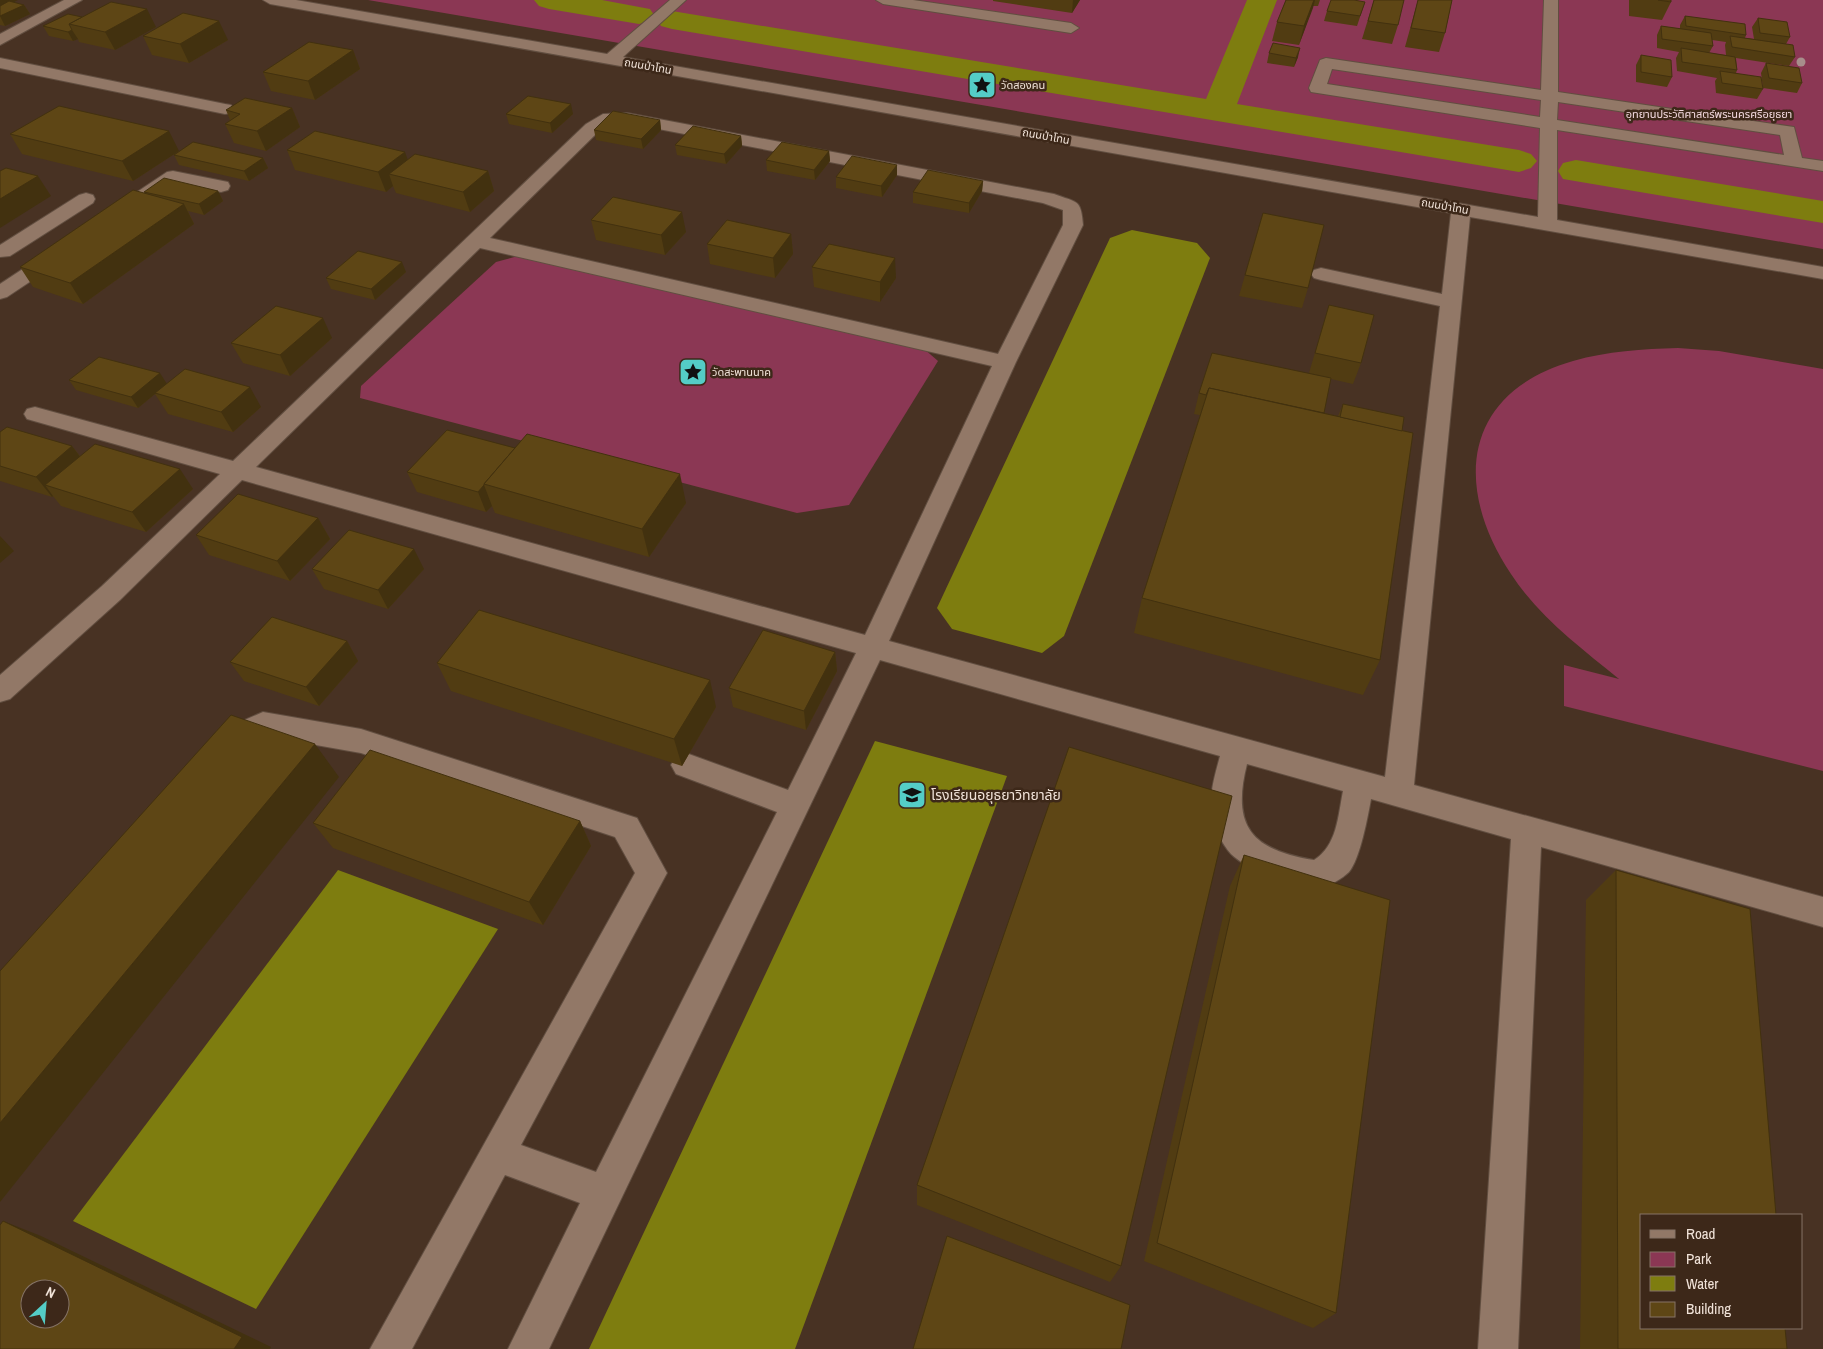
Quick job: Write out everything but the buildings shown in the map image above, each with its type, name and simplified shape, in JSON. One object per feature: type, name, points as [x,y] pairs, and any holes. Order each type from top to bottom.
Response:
[{"type":"street","points":[[0,40],[75,0]]},
{"type":"street","name":"ถนนป่าโทน","points":[[270,0],[1823,273]]},
{"type":"street","points":[[610,60],[679,0]]},
{"type":"street","points":[[883,0],[1071,28]]},
{"type":"street","points":[[1547,224],[1551,0]]},
{"type":"street","points":[[1794,162],[1788,131],[1326,63],[1317,88],[1549,125],[1794,162],[1823,166]]},
{"type":"street","points":[[0,64],[225,109]]},
{"type":"street","points":[[0,691],[111,593],[592,128],[609,118],[636,120],[1047,198],[1072,207],[1073,225],[1005,362],[872,649],[528,1349]]},
{"type":"street","points":[[123,210],[173,176],[221,186]]},
{"type":"street","points":[[0,251],[3,252],[86,199]]},
{"type":"street","points":[[1398,795],[1461,209]]},
{"type":"street","points":[[477,241],[1005,362]]},
{"type":"street","points":[[0,293],[74,243]]},
{"type":"street","points":[[1320,274],[1451,302]]},
{"type":"street","points":[[35,414],[872,649],[1823,912]]},
{"type":"street","points":[[208,757],[221,742],[263,724],[361,741],[626,827],[651,872],[390,1349]]},
{"type":"street","points":[[1236,750],[1226,795],[1228,816],[1236,838],[1258,859],[1292,871],[1318,875],[1338,862],[1351,828],[1359,784]]},
{"type":"street","points":[[686,765],[795,806]]},
{"type":"street","points":[[1498,1349],[1527,830]]},
{"type":"street","points":[[497,1154],[604,1194]]},
{"type":"green space","name":"อุทยานประวัติศาสตร์พระนครศรีอยุธยา","points":[[368,0],[1823,0],[1823,249]]},
{"type":"green space","points":[[518,256],[923,348],[938,361],[849,505],[797,513],[360,398],[361,386],[496,262]]},
{"type":"green space","points":[[1678,348],[1719,351],[1823,369],[1823,771],[1564,706],[1564,665],[1619,679],[1561,631],[1522,590],[1492,541],[1481,509],[1476,477],[1479,447],[1489,420],[1508,396],[1536,376],[1573,361],[1625,351]]},
{"type":"water","points":[[1132,230],[1197,243],[1210,258],[1064,636],[1042,653],[952,629],[937,608],[1110,238]]},
{"type":"water","points":[[875,741],[1007,776],[795,1349],[589,1349]]},
{"type":"water","points":[[338,870],[498,929],[256,1309],[73,1221]]},
{"type":"waterway","points":[[549,0],[639,15]]},
{"type":"waterway","points":[[1218,111],[1262,0]]},
{"type":"waterway","points":[[672,20],[1218,111]]},
{"type":"waterway","points":[[1218,111],[1519,161]]},
{"type":"waterway","points":[[1576,171],[1823,212]]},
{"type":"place","name":"วัดสองคน","points":[[982,85]]},
{"type":"place","name":"วัดสะพานนาค","points":[[693,372]]},
{"type":"place","name":"โรงเรียนอยุธยาวิทยาลัย","points":[[912,795]]}]
